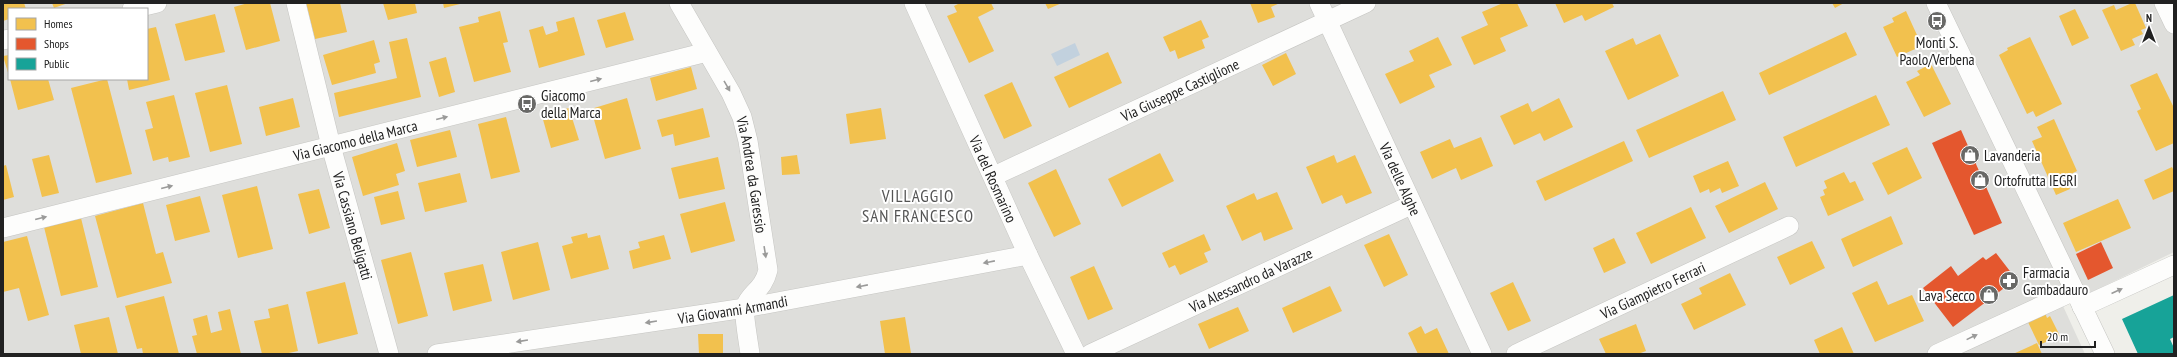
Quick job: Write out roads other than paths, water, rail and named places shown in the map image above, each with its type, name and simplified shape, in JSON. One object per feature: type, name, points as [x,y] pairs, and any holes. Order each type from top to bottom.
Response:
[{"type":"street","points":[[136,8],[157,3]]},
{"type":"street","name":"Via Cassiano Beligatti","points":[[296,3],[331,146],[389,354]]},
{"type":"street","name":"Via Andrea da Garessio","points":[[679,3],[731,93],[742,117],[748,141],[768,270],[762,287],[751,296],[745,308]]},
{"type":"street","name":"Via del Rosmarino","points":[[914,3],[994,176],[1028,255],[1076,354]]},
{"type":"street","name":"Via delle Alghe","points":[[1319,3],[1482,354]]},
{"type":"street","name":"Via Giuseppe Castiglione","points":[[994,176],[1366,3]]},
{"type":"street","points":[[1936,3],[2104,354]]},
{"type":"street","points":[[2164,3],[2174,24]]},
{"type":"street","name":"Via Giacomo della Marca","points":[[3,228],[707,52]]},
{"type":"street","name":"Via Alessandro da Varazze","points":[[1090,354],[1412,205]]},
{"type":"street","name":"Via Giampietro Ferrari","points":[[1516,354],[1789,226]]},
{"type":"street","name":"Via Giovanni Armandi","points":[[436,354],[745,308],[1028,255]]},
{"type":"street","points":[[1937,354],[2078,299],[2174,265]]},
{"type":"street","points":[[745,308],[750,354]]},
{"type":"water","points":[[1075,43],[1080,55],[1057,66],[1051,54]]},
{"type":"place","name":"Monti S. Paolo/Verbena","points":[[1937,21]]},
{"type":"place","name":"Giacomo della Marca","points":[[527,104]]},
{"type":"place","name":"Lavanderia","points":[[1970,155]]},
{"type":"place","name":"Ortofrutta IEGRI","points":[[1980,180]]},
{"type":"place","name":"Farmacia Gambadauro","points":[[2009,281]]},
{"type":"place","name":"Lava Secco","points":[[1989,295]]},
{"type":"district","name":"VILLAGGIO SAN FRANCESCO","points":[[918,206]]}]
